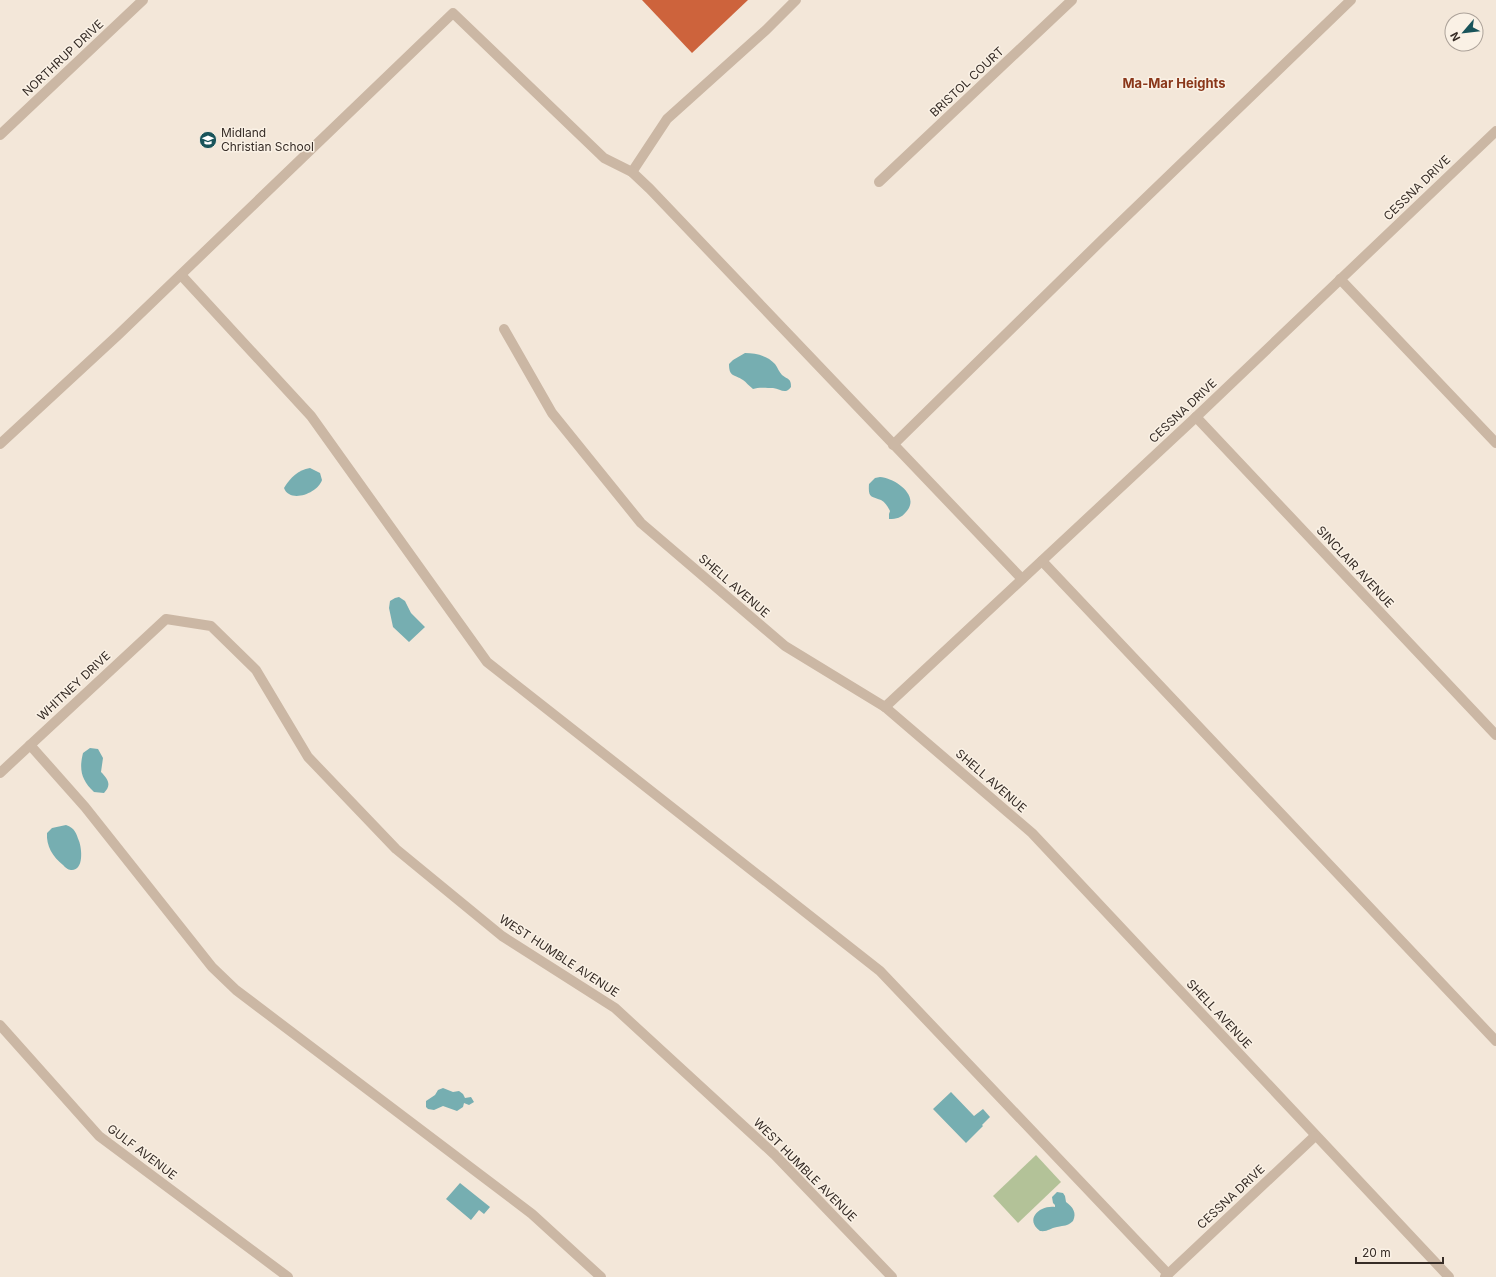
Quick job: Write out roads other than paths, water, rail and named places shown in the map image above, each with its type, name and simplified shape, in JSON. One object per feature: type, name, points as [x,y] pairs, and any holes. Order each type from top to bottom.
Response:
[{"type":"street","name":"NORTHRUP DRIVE","points":[[0,135],[143,0]]},
{"type":"street","points":[[632,172],[667,119],[766,30],[796,0]]},
{"type":"street","name":"BRISTOL COURT","points":[[879,182],[1072,0]]},
{"type":"street","points":[[893,445],[1104,238],[1351,0]]},
{"type":"street","points":[[0,444],[118,335],[453,13],[604,158],[632,172],[655,194],[1022,579]]},
{"type":"street","name":"CESSNA DRIVE","points":[[885,708],[1495,135]]},
{"type":"street","points":[[181,274],[311,416],[487,662],[880,971],[1167,1275]]},
{"type":"street","points":[[1340,279],[1496,443]]},
{"type":"street","name":"SHELL AVENUE","points":[[504,329],[552,413],[641,523],[785,646],[885,708],[1032,833],[1449,1277]]},
{"type":"street","name":"SINCLAIR AVENUE","points":[[1196,417],[1496,735]]},
{"type":"street","points":[[1042,561],[1496,1041]]},
{"type":"street","name":"WHITNEY DRIVE","points":[[0,773],[166,619]]},
{"type":"street","name":"WEST HUMBLE AVENUE","points":[[166,619],[211,626],[256,670],[308,757],[396,849],[502,936],[615,1008],[775,1155],[892,1277]]},
{"type":"street","points":[[30,745],[85,807],[212,967],[236,990],[532,1214],[601,1277]]},
{"type":"street","name":"GULF AVENUE","points":[[0,1025],[99,1136],[288,1277]]},
{"type":"street","name":"CESSNA DRIVE","points":[[1167,1275],[1315,1136]]},
{"type":"water","points":[[745,353],[762,356],[772,361],[780,373],[790,381],[791,387],[787,391],[773,388],[753,389],[743,380],[733,375],[730,371],[729,364]]},
{"type":"water","points":[[310,468],[320,473],[322,480],[319,485],[304,495],[298,496],[287,493],[284,488],[289,481],[298,473]]},
{"type":"water","points":[[880,477],[899,484],[908,494],[910,506],[901,517],[889,519],[890,511],[886,505],[882,501],[871,496],[869,492],[869,484],[875,478]]},
{"type":"water","points":[[399,597],[405,601],[411,613],[425,627],[409,642],[393,627],[389,608],[390,601]]},
{"type":"water","points":[[90,748],[98,749],[103,758],[101,772],[106,777],[108,782],[108,787],[104,793],[94,792],[86,783],[82,774],[81,764],[83,753]]},
{"type":"water","points":[[66,825],[75,831],[80,845],[81,854],[78,867],[71,870],[59,862],[53,855],[47,838],[47,833],[52,828]]},
{"type":"water","points":[[443,1088],[453,1092],[459,1091],[465,1098],[471,1097],[474,1102],[469,1105],[464,1103],[463,1107],[457,1111],[443,1106],[434,1110],[428,1109],[426,1107],[426,1101],[435,1095],[438,1090]]},
{"type":"water","points":[[951,1092],[974,1116],[983,1109],[990,1117],[966,1143],[933,1109]]},
{"type":"water","points":[[460,1183],[490,1207],[484,1214],[479,1210],[471,1220],[446,1199]]},
{"type":"water","points":[[1057,1192],[1063,1193],[1066,1202],[1074,1210],[1075,1215],[1073,1221],[1065,1226],[1040,1231],[1033,1222],[1034,1218],[1039,1211],[1044,1208],[1055,1207],[1052,1197]]},
{"type":"place","name":"Midland Christian School","points":[[208,140]]},
{"type":"district","name":"Ma-Mar Heights","points":[[1174,83]]}]
